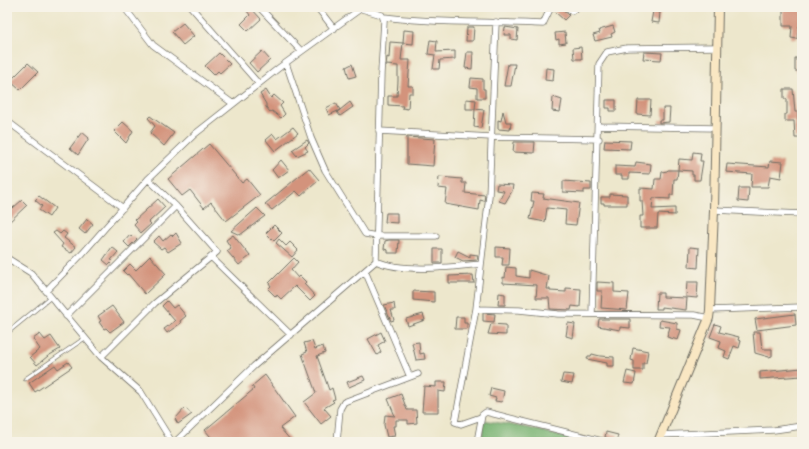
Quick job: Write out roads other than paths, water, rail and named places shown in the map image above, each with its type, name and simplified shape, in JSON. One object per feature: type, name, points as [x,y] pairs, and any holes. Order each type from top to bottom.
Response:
[{"type":"street","points":[[124,7],[148,38],[160,50],[232,103]]},
{"type":"street","points":[[191,7],[258,83]]},
{"type":"street","points":[[259,7],[301,51]]},
{"type":"street","points":[[317,7],[334,28]]},
{"type":"street","points":[[46,291],[83,253],[148,179],[195,134],[258,83],[363,8],[384,17],[448,22],[543,24],[551,7]]},
{"type":"street","points":[[566,7],[572,11],[577,7]]},
{"type":"street","points":[[718,7],[714,210],[709,314],[659,438],[774,430],[802,426]]},
{"type":"street","points":[[175,442],[214,403],[376,261],[384,17]]},
{"type":"street","points":[[481,417],[461,424],[455,422],[476,309],[489,196],[496,22]]},
{"type":"street","points":[[592,314],[599,64],[607,52],[627,48],[718,47]]},
{"type":"street","points":[[286,63],[311,138],[325,170],[365,234],[377,236],[436,236]]},
{"type":"street","points":[[7,129],[11,124],[123,208]]},
{"type":"street","points":[[598,126],[716,128]]},
{"type":"street","points":[[380,131],[492,138],[598,139]]},
{"type":"street","points":[[101,357],[155,304],[217,252],[176,206],[148,179]]},
{"type":"street","points":[[66,316],[176,206]]},
{"type":"street","points":[[714,210],[802,214]]},
{"type":"street","points":[[211,256],[291,334]]},
{"type":"street","points":[[7,258],[31,274],[101,357],[141,392],[172,442]]},
{"type":"street","points":[[376,261],[384,264],[427,268],[481,264]]},
{"type":"street","points":[[364,271],[410,376]]},
{"type":"street","points":[[476,309],[519,310],[558,314],[694,315],[802,307]]},
{"type":"street","points":[[337,442],[340,409],[344,402],[418,374]]},
{"type":"street","points":[[477,442],[482,413],[486,412],[606,442]]},
{"type":"lane","points":[[7,333],[51,297]]},
{"type":"lane","points":[[25,379],[85,338]]}]
